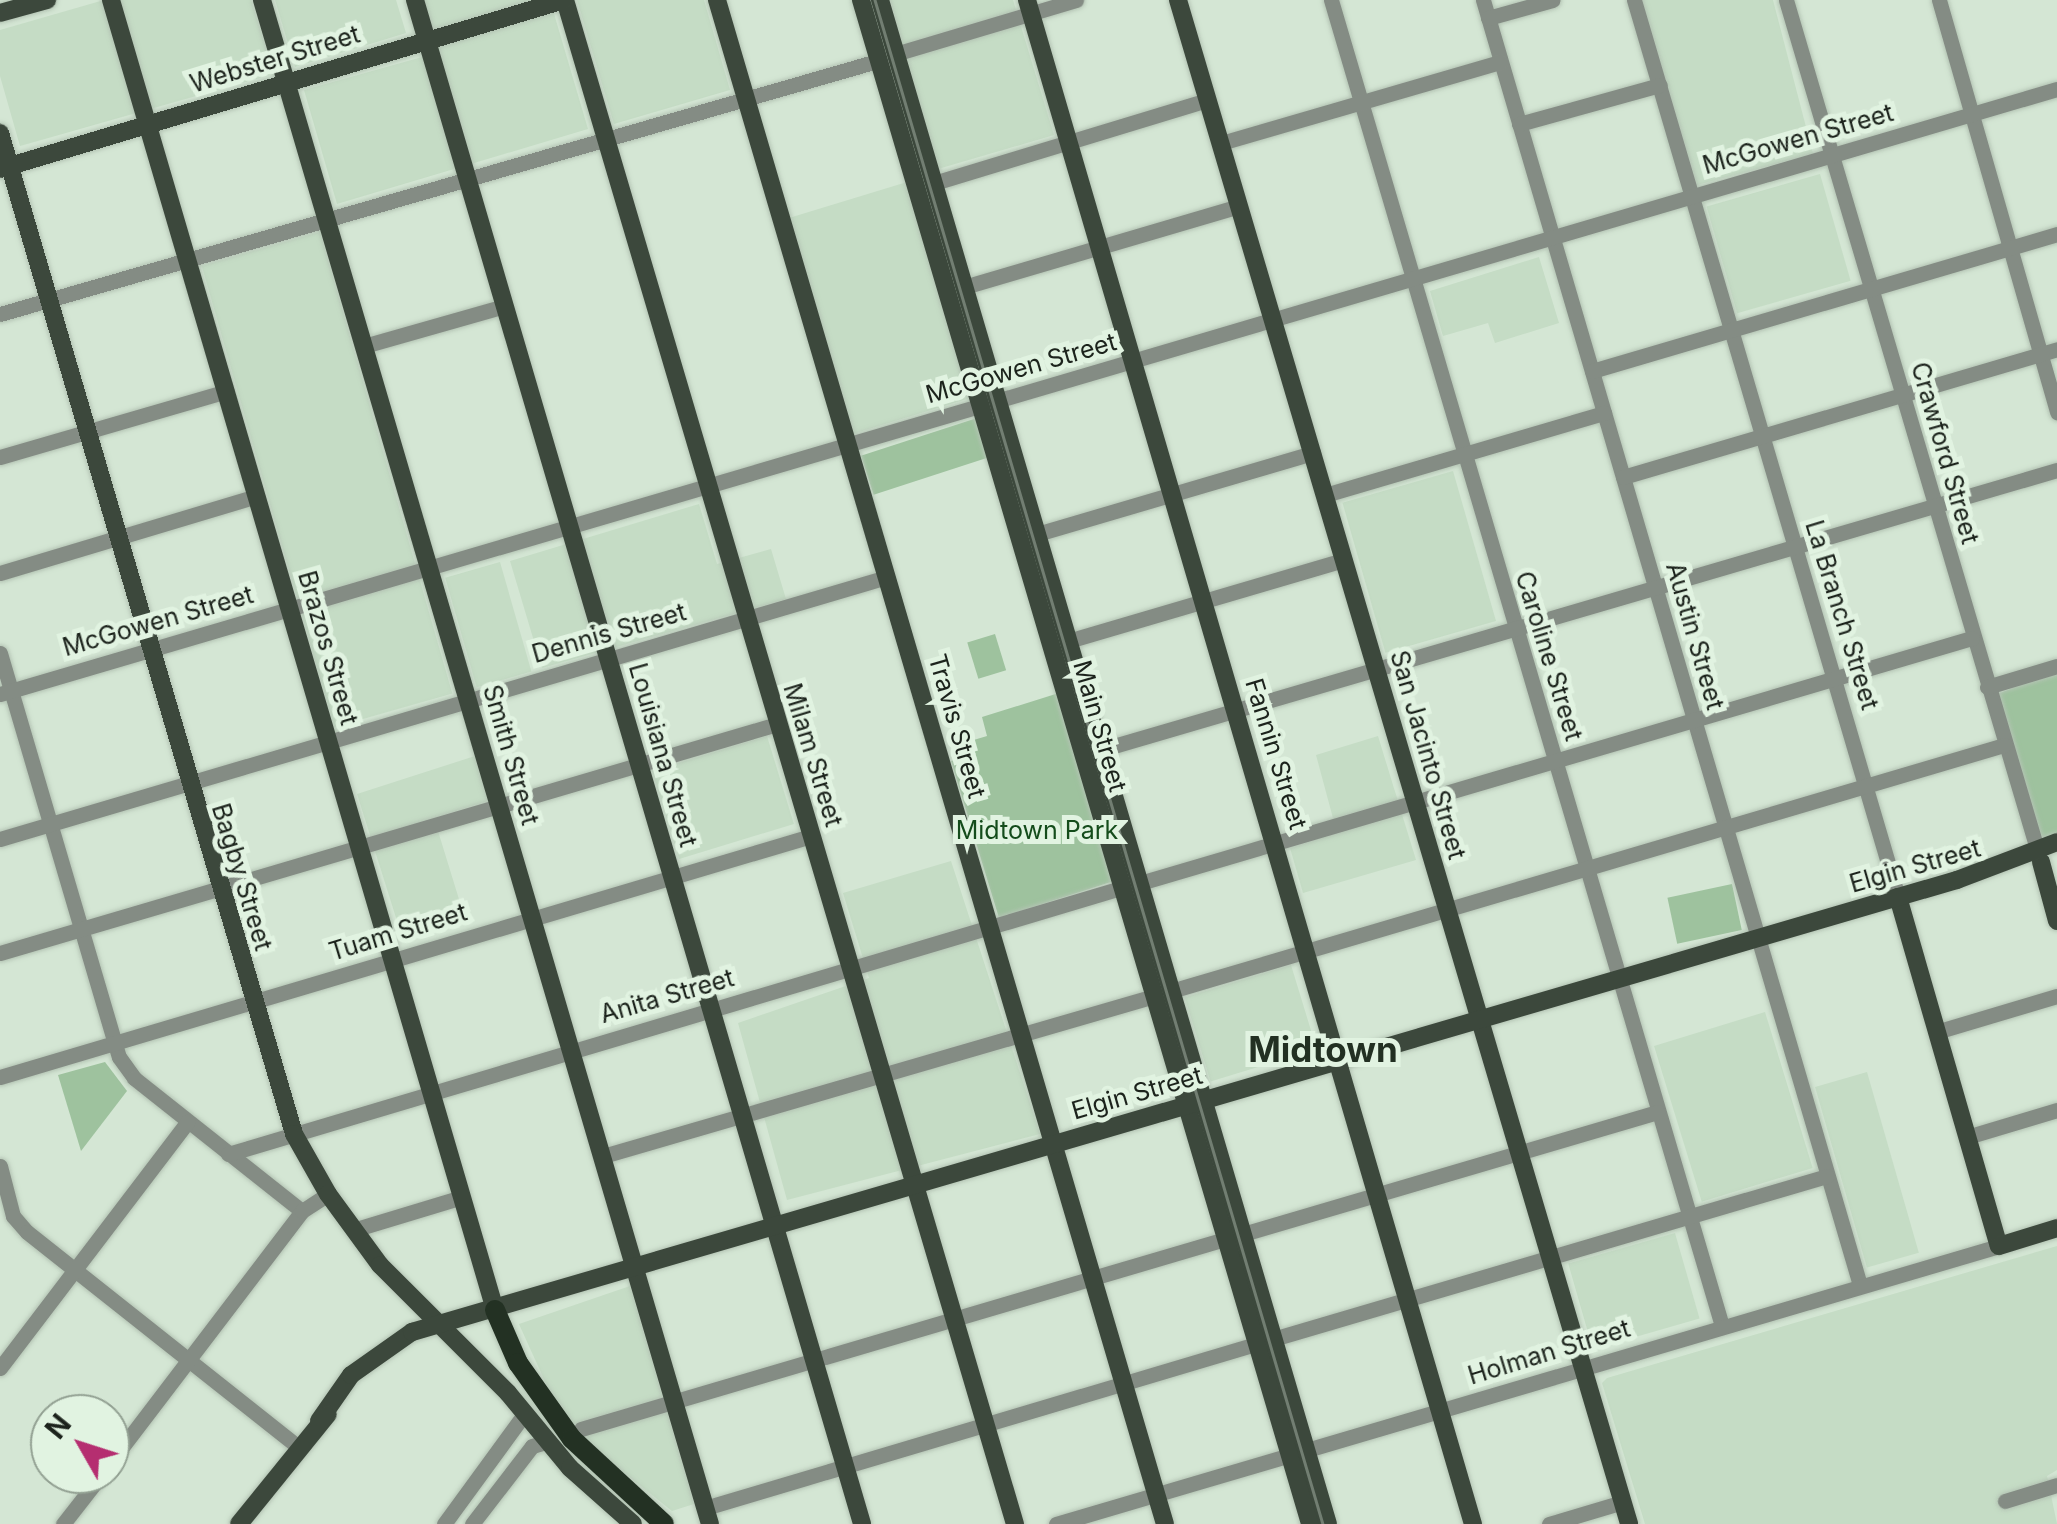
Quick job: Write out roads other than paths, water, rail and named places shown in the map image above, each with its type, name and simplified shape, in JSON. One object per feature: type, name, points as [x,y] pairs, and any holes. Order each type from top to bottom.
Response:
[{"type":"highway","points":[[495,1310],[518,1363],[576,1434],[664,1524]]},
{"type":"main road","points":[[0,13],[47,0]]},
{"type":"main road","name":"Brazos Street","points":[[111,0],[495,1310]]},
{"type":"main road","name":"Smith Street","points":[[262,0],[638,1268],[707,1516]]},
{"type":"main road","name":"Louisiana Street","points":[[415,0],[862,1524]]},
{"type":"main road","name":"Webster Street","points":[[5,168],[565,0]]},
{"type":"main road","name":"Milam Street","points":[[565,0],[1015,1524]]},
{"type":"main road","name":"Travis Street","points":[[716,0],[1165,1524]]},
{"type":"main road","name":"Main Street","points":[[860,0],[988,404],[1234,1237],[1297,1454],[1310,1524]]},
{"type":"main road","name":"Main Street","points":[[880,0],[964,288],[988,404],[1037,534],[1100,750],[1130,885]]},
{"type":"main road","name":"San Jacinto Street","points":[[1178,0],[1630,1524]]},
{"type":"main road","name":"Fannin Street","points":[[1029,7],[1380,1192],[1473,1524]]},
{"type":"main road","name":"Bagby Street","points":[[0,134],[5,168],[51,300],[294,1134],[353,1230],[438,1327],[634,1524]]},
{"type":"main road","name":"Elgin Street","points":[[240,1524],[319,1420],[337,1390],[378,1351],[438,1327],[1194,1102],[2040,857],[2057,842]]},
{"type":"main road","name":"Crawford Street","points":[[2040,857],[2057,921]]},
{"type":"main road","name":"La Branch Street","points":[[1898,896],[1998,1246]]},
{"type":"main road","name":"Holman Street","points":[[1998,1246],[2057,1228]]},
{"type":"main road","name":"Main Street","points":[[1297,1454],[1328,1524]]},
{"type":"street","points":[[895,54],[1029,7],[1076,0]]},
{"type":"street","name":"Caroline Street","points":[[1331,0],[1722,1326]]},
{"type":"street","name":"Austin Street","points":[[1482,0],[1694,720],[1754,938],[1860,1285]]},
{"type":"street","points":[[1488,18],[1552,0]]},
{"type":"street","name":"La Branch Street","points":[[1634,0],[1898,896]]},
{"type":"street","name":"Crawford Street","points":[[1786,0],[2040,857]]},
{"type":"street","points":[[1941,0],[2009,248],[2049,352],[2057,412]]},
{"type":"street","points":[[0,314],[877,60]]},
{"type":"street","points":[[1221,143],[1500,62]]},
{"type":"street","points":[[1519,124],[1660,84]]},
{"type":"street","name":"McGowen Street","points":[[6,693],[2057,89]]},
{"type":"street","points":[[934,183],[1208,100]]},
{"type":"street","points":[[964,288],[1239,206]]},
{"type":"street","points":[[1592,371],[2057,234]]},
{"type":"street","points":[[364,346],[504,306]]},
{"type":"street","points":[[1623,477],[2049,352]]},
{"type":"street","points":[[0,457],[227,391]]},
{"type":"street","points":[[1325,495],[1604,414]]},
{"type":"street","points":[[1037,534],[1312,453]]},
{"type":"street","points":[[1100,750],[2057,470]]},
{"type":"street","points":[[0,573],[258,496]]},
{"type":"street","points":[[1068,641],[1344,560]]},
{"type":"street","name":"Dennis Street","points":[[0,839],[887,578]]},
{"type":"street","name":"Anita Street","points":[[228,1154],[1972,638]]},
{"type":"street","points":[[0,653],[6,693],[51,825],[114,1043],[134,1078],[302,1211]]},
{"type":"street","points":[[1988,688],[2057,666]]},
{"type":"street","points":[[0,954],[777,724]]},
{"type":"street","points":[[603,1156],[2004,744]]},
{"type":"street","name":"Tuam Street","points":[[0,1077],[811,836]]},
{"type":"street","points":[[1936,1032],[2057,996]]},
{"type":"street","points":[[1967,1137],[2057,1110]]},
{"type":"street","points":[[576,1434],[954,1318],[1657,1112]]},
{"type":"street","points":[[0,1368],[188,1121]]},
{"type":"street","points":[[0,1166],[7,1218],[298,1447]]},
{"type":"street","points":[[707,1516],[845,1466],[1828,1176]]},
{"type":"street","points":[[130,1437],[302,1211],[328,1194]]},
{"type":"street","points":[[353,1230],[462,1197]]},
{"type":"street","name":"Holman Street","points":[[1056,1524],[1998,1246]]},
{"type":"street","points":[[444,1524],[526,1412]]},
{"type":"street","points":[[472,1524],[532,1446],[548,1441]]},
{"type":"street","points":[[496,1457],[513,1470]]},
{"type":"street","points":[[2004,1501],[2057,1484]]},
{"type":"street","points":[[63,1524],[86,1494]]},
{"type":"street","points":[[1549,1524],[1624,1502]]},
{"type":"tram line","points":[[875,0],[1323,1524]]},
{"type":"district","name":"Midtown","points":[[1323,1049]]},
{"type":"park label","name":"Midtown Park","points":[[1037,830]]}]
